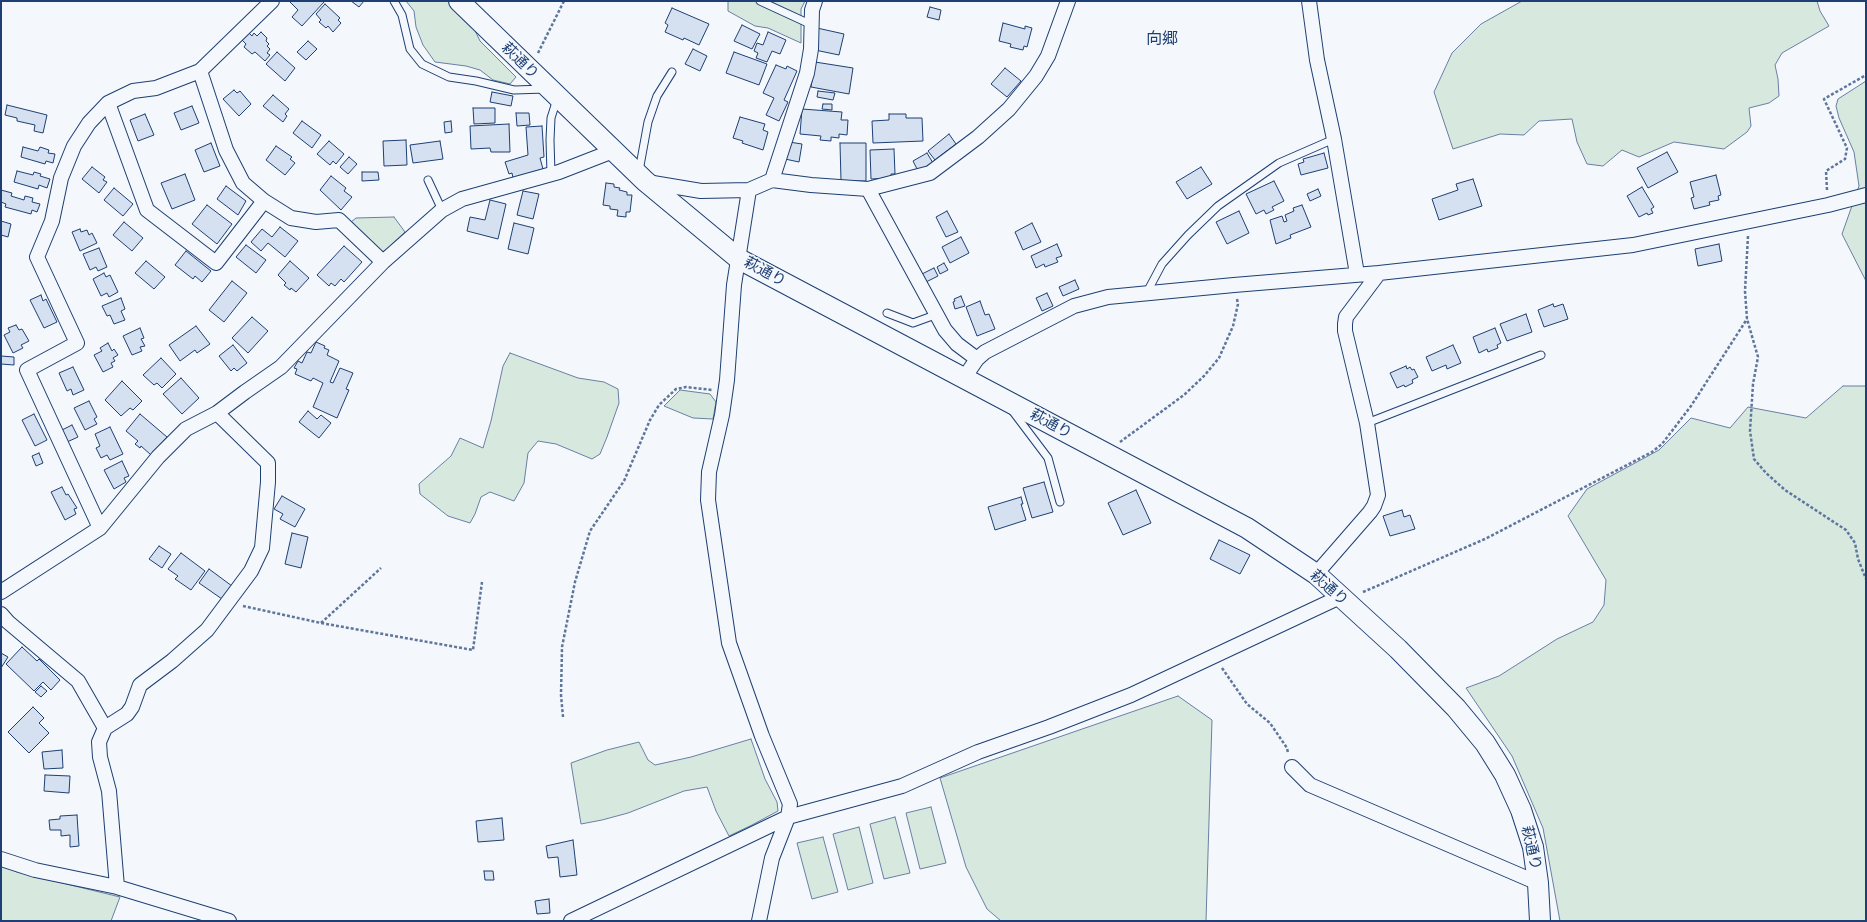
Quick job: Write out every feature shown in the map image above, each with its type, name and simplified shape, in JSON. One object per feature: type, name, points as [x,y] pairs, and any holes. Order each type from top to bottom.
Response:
[{"type":"street","points":[[100,528],[27,370],[77,343],[37,257],[52,221],[61,178],[74,146],[89,123],[108,103],[133,91],[156,88],[200,71],[272,1]]},
{"type":"street","name":"萩通り","points":[[459,1],[642,178],[739,259],[1247,528],[1316,574],[1403,654],[1456,708],[1485,742],[1505,775],[1521,810],[1533,847],[1538,883],[1540,921]]},
{"type":"street","points":[[772,180],[807,73],[811,49],[812,10],[815,1]]},
{"type":"street","points":[[642,178],[701,191],[749,190],[772,180],[811,185],[868,189],[930,173],[978,137],[1009,109],[1036,76],[1048,56],[1068,1]]},
{"type":"street","points":[[1309,1],[1317,60],[1334,139],[1357,274]]},
{"type":"street","points":[[200,71],[226,150],[244,183],[264,201],[291,218],[316,222],[339,220],[383,262]]},
{"type":"street","points":[[108,103],[147,210],[216,263],[264,201]]},
{"type":"street","points":[[1,592],[100,528],[167,448],[186,429],[217,413],[281,367],[383,262],[442,210],[462,199],[551,174],[613,151]]},
{"type":"street","points":[[868,189],[945,330],[957,344],[977,359]]},
{"type":"street","points":[[749,190],[734,285],[727,380],[722,416],[709,472],[708,500],[729,643],[762,736],[790,804],[788,817],[772,858],[759,921]]},
{"type":"street","points":[[964,378],[977,359],[985,352],[1074,306],[1108,297],[1379,273],[1633,245],[1828,205],[1866,195]]},
{"type":"street","points":[[1316,574],[1370,512],[1378,495],[1367,423],[1344,324],[1346,317],[1379,273]]},
{"type":"street","points":[[118,887],[109,791],[100,757],[99,742],[105,728],[127,714],[132,707],[140,685],[172,661],[207,630],[251,571],[262,548],[268,489],[268,463],[217,413]]},
{"type":"street","points":[[571,921],[788,817],[902,786],[978,752],[1049,727],[1131,695],[1216,654],[1342,599]]},
{"type":"street","points":[[1,614],[8,622],[78,681],[105,728]]},
{"type":"street","points":[[1292,767],[1310,785],[1538,883]]},
{"type":"street","points":[[1,859],[35,870],[118,887],[229,921]]},
{"type":"lane","points":[[394,1],[402,15],[410,49],[422,64],[448,77],[476,81],[514,90],[553,93],[550,140],[551,174]]},
{"type":"lane","points":[[760,1],[812,25]]},
{"type":"lane","points":[[642,178],[648,122],[657,96],[672,72]]},
{"type":"lane","points":[[1146,294],[1162,264],[1188,235],[1218,206],[1278,162],[1334,139]]},
{"type":"lane","points":[[428,180],[442,210]]},
{"type":"lane","points":[[887,313],[913,323],[936,315]]},
{"type":"lane","points":[[1367,423],[1541,355]]},
{"type":"lane","points":[[1006,400],[1014,414],[1048,458],[1060,502]]},
{"type":"path","points":[[529,69],[564,1]]},
{"type":"path","points":[[1828,205],[1826,170],[1845,159],[1847,148],[1824,98],[1866,75]]},
{"type":"path","points":[[1748,221],[1748,253],[1745,291],[1747,319],[1758,357],[1753,384],[1750,431],[1754,459],[1766,473],[1785,490],[1846,530],[1855,543],[1858,559],[1866,579]]},
{"type":"path","points":[[1106,453],[1184,395],[1204,376],[1219,358],[1233,326],[1238,304],[1234,285]]},
{"type":"path","points":[[1342,599],[1485,539],[1652,452],[1662,444],[1691,406],[1747,319]]},
{"type":"path","points":[[563,717],[561,695],[562,647],[575,582],[590,531],[624,481],[650,420],[659,405],[668,395],[676,389],[686,387],[707,388],[724,394]]},
{"type":"path","points":[[321,623],[381,568]]},
{"type":"path","points":[[228,603],[321,623],[473,650],[482,582]]},
{"type":"path","points":[[1216,654],[1223,670],[1247,704],[1270,723],[1287,748],[1292,767]]},
{"type":"shaded area","points":[[406,1],[475,1],[470,20],[480,41],[516,77],[510,84],[493,80],[480,70],[466,66],[435,62],[423,45],[416,27],[414,11]]},
{"type":"shaded area","points":[[728,1],[805,1],[801,9],[801,43],[768,28],[755,26],[728,11]]},
{"type":"shaded area","points":[[1522,1],[1817,1],[1820,11],[1829,26],[1782,53],[1775,65],[1779,96],[1769,103],[1749,108],[1751,126],[1747,132],[1724,149],[1674,142],[1639,157],[1622,150],[1603,166],[1587,164],[1577,142],[1572,119],[1539,121],[1524,135],[1500,134],[1453,149],[1434,92],[1452,53],[1481,24]]},
{"type":"shaded area","points":[[1866,81],[1866,281],[1842,234],[1859,186],[1854,152],[1839,118],[1836,106],[1838,99]]},
{"type":"shaded area","points":[[394,217],[405,232],[386,250],[380,253],[351,222],[356,218]]},
{"type":"shaded area","points":[[510,353],[578,378],[604,382],[618,389],[619,403],[600,454],[592,459],[556,444],[538,441],[528,453],[524,483],[514,501],[490,492],[481,497],[470,523],[448,516],[420,494],[419,484],[451,456],[460,438],[483,448],[491,421],[503,366]]},
{"type":"shaded area","points":[[1843,386],[1866,386],[1866,921],[1560,921],[1543,828],[1512,756],[1466,688],[1499,676],[1557,639],[1593,622],[1604,605],[1606,580],[1568,516],[1587,489],[1659,450],[1691,418],[1730,428],[1748,407],[1806,418]]},
{"type":"shaded area","points":[[680,390],[710,394],[716,402],[713,419],[693,418],[664,406]]},
{"type":"shaded area","points":[[1178,696],[1212,720],[1206,921],[1001,921],[987,909],[966,867],[940,778]]},
{"type":"shaded area","points":[[751,739],[765,779],[777,802],[778,811],[752,825],[729,836],[716,811],[707,787],[684,791],[628,813],[581,824],[571,763],[607,750],[639,742],[648,760],[655,765],[691,757]]},
{"type":"shaded area","points":[[931,807],[946,863],[920,869],[906,813]]},
{"type":"shaded area","points":[[895,817],[910,873],[884,879],[870,824]]},
{"type":"shaded area","points":[[859,827],[873,883],[848,890],[833,834]]},
{"type":"shaded area","points":[[823,837],[838,892],[812,899],[797,843]]},
{"type":"shaded area","points":[[1,865],[17,872],[120,897],[111,921],[1,921]]},
{"type":"building","points":[[289,1],[324,2],[302,26],[292,17],[298,10]]},
{"type":"building","points":[[351,1],[364,1],[359,7]]},
{"type":"building","points":[[325,4],[340,18],[338,20],[341,23],[333,32],[328,26],[326,28],[319,22],[321,20],[316,14]]},
{"type":"building","points":[[930,7],[941,10],[939,20],[927,17]]},
{"type":"building","points":[[672,8],[709,24],[699,45],[665,32],[668,25],[665,23]]},
{"type":"building","points":[[1003,23],[1025,29],[1025,26],[1032,28],[1027,47],[1024,46],[1023,50],[1010,47],[1011,44],[999,41]]},
{"type":"building","points":[[742,25],[760,34],[752,49],[734,41]]},
{"type":"building","points":[[817,28],[844,34],[839,55],[815,50]]},
{"type":"building","points":[[261,32],[267,38],[266,41],[269,44],[267,46],[270,49],[267,53],[270,55],[265,61],[255,52],[252,54],[244,47],[246,44],[242,40],[249,33],[252,36],[254,33],[257,36]]},
{"type":"building","points":[[768,32],[786,40],[780,54],[772,51],[767,62],[756,58],[758,53],[754,51],[757,43],[763,45]]},
{"type":"building","points":[[308,41],[317,49],[306,60],[297,52]]},
{"type":"building","points":[[693,49],[707,56],[700,71],[685,64]]},
{"type":"building","points":[[277,52],[295,68],[285,81],[266,64]]},
{"type":"building","points":[[734,52],[767,64],[759,85],[726,73]]},
{"type":"building","points":[[815,62],[853,68],[849,94],[811,87]]},
{"type":"building","points":[[776,65],[786,69],[787,66],[797,71],[784,100],[788,102],[779,121],[766,115],[774,98],[763,93]]},
{"type":"building","points":[[1005,68],[1021,81],[1007,97],[991,84]]},
{"type":"building","points":[[234,90],[237,93],[240,91],[251,104],[239,116],[223,99]]},
{"type":"building","points":[[818,91],[835,93],[833,100],[817,97]]},
{"type":"building","points":[[492,92],[513,96],[511,106],[490,102]]},
{"type":"building","points":[[273,95],[289,109],[285,114],[287,116],[283,122],[263,106]]},
{"type":"building","points":[[823,104],[832,104],[832,110],[822,109]]},
{"type":"building","points":[[7,105],[47,115],[43,133],[34,131],[35,125],[17,121],[17,118],[5,115]]},
{"type":"building","points":[[192,106],[199,123],[181,130],[174,113]]},
{"type":"building","points":[[473,108],[495,108],[495,123],[474,124]]},
{"type":"building","points":[[802,109],[842,112],[841,120],[848,120],[847,135],[839,134],[839,138],[831,137],[831,141],[820,140],[821,136],[800,134]]},
{"type":"building","points":[[516,113],[529,113],[530,125],[517,126]]},
{"type":"building","points":[[145,114],[154,135],[138,141],[130,120]]},
{"type":"building","points":[[889,114],[906,114],[906,118],[922,118],[923,141],[873,143],[872,121],[889,120]]},
{"type":"building","points":[[740,117],[765,124],[763,130],[768,132],[763,150],[742,143],[743,141],[733,138]]},
{"type":"building","points":[[302,121],[321,135],[312,148],[293,133]]},
{"type":"building","points":[[451,121],[452,132],[445,133],[444,122]]},
{"type":"building","points":[[509,124],[510,152],[491,152],[490,148],[471,149],[470,126]]},
{"type":"building","points":[[542,126],[544,157],[540,158],[543,169],[513,178],[512,173],[509,174],[505,162],[528,155],[526,127]]},
{"type":"building","points":[[949,134],[956,144],[935,160],[928,151]]},
{"type":"building","points":[[406,140],[407,165],[384,166],[383,141]]},
{"type":"building","points":[[329,141],[344,154],[336,164],[333,161],[330,165],[317,154]]},
{"type":"building","points":[[440,141],[443,159],[413,163],[410,145]]},
{"type":"building","points":[[789,142],[802,144],[799,162],[785,159]]},
{"type":"building","points":[[211,143],[220,166],[204,172],[195,150]]},
{"type":"building","points":[[840,143],[866,143],[866,181],[841,181]]},
{"type":"building","points":[[276,146],[292,157],[290,159],[295,163],[285,175],[266,160]]},
{"type":"building","points":[[23,147],[38,151],[40,147],[49,150],[48,153],[55,154],[53,163],[46,161],[45,164],[21,157]]},
{"type":"building","points":[[894,149],[895,174],[891,174],[891,178],[871,179],[870,150]]},
{"type":"building","points":[[1667,152],[1678,172],[1648,188],[1637,168]]},
{"type":"building","points":[[927,153],[933,163],[918,171],[913,161]]},
{"type":"building","points":[[1324,153],[1328,168],[1301,175],[1298,164],[1304,162],[1303,159]]},
{"type":"building","points":[[349,157],[357,164],[348,174],[340,167]]},
{"type":"building","points":[[92,167],[105,177],[103,180],[107,182],[99,193],[82,179]]},
{"type":"building","points":[[1201,167],[1212,184],[1187,199],[1176,182]]},
{"type":"building","points":[[17,171],[33,175],[34,172],[41,174],[40,176],[50,179],[47,188],[39,185],[38,189],[14,182]]},
{"type":"building","points":[[362,172],[378,172],[379,180],[362,181]]},
{"type":"building","points":[[185,174],[195,200],[172,209],[161,183]]},
{"type":"building","points":[[1716,175],[1721,195],[1718,196],[1719,200],[1709,202],[1710,205],[1694,209],[1691,198],[1694,197],[1690,182]]},
{"type":"building","points":[[331,176],[346,188],[344,191],[352,197],[341,210],[320,190]]},
{"type":"building","points":[[1473,179],[1482,206],[1439,220],[1432,199],[1458,190],[1456,184]]},
{"type":"building","points":[[1274,181],[1284,201],[1272,207],[1274,210],[1266,214],[1264,210],[1256,214],[1246,194]]},
{"type":"building","points":[[606,183],[614,184],[614,187],[620,188],[619,190],[627,192],[627,195],[632,195],[630,212],[626,212],[626,217],[617,216],[618,210],[610,209],[610,206],[603,205]]},
{"type":"building","points":[[226,186],[246,201],[238,215],[217,199]]},
{"type":"building","points":[[1642,187],[1654,207],[1651,209],[1653,213],[1648,215],[1647,213],[1639,217],[1627,196]]},
{"type":"building","points":[[114,188],[133,204],[123,216],[104,200]]},
{"type":"building","points":[[1318,189],[1321,196],[1310,201],[1307,194]]},
{"type":"building","points":[[1,190],[12,193],[11,196],[24,200],[25,196],[33,198],[32,202],[40,204],[37,212],[32,210],[31,214],[5,207],[6,204],[1,202]]},
{"type":"building","points":[[523,191],[539,194],[533,219],[517,215]]},
{"type":"building","points":[[490,200],[506,204],[498,239],[467,231],[470,217],[485,220]]},
{"type":"building","points":[[207,205],[232,224],[217,244],[192,224]]},
{"type":"building","points":[[1302,205],[1311,227],[1290,235],[1291,238],[1276,244],[1270,220],[1282,216],[1284,222],[1287,221],[1285,215],[1294,211],[1293,208]]},
{"type":"building","points":[[947,211],[958,232],[946,237],[936,217]]},
{"type":"building","points":[[1239,211],[1249,233],[1227,244],[1216,222]]},
{"type":"building","points":[[1,221],[11,224],[8,237],[1,235]]},
{"type":"building","points":[[124,222],[143,238],[132,251],[113,235]]},
{"type":"building","points":[[514,223],[534,228],[528,254],[508,249]]},
{"type":"building","points":[[1032,223],[1041,242],[1023,250],[1015,232]]},
{"type":"building","points":[[280,227],[298,241],[285,257],[268,243],[261,251],[251,242],[262,229],[272,237]]},
{"type":"building","points":[[80,229],[81,232],[87,230],[89,235],[92,233],[97,243],[80,251],[72,232]]},
{"type":"building","points":[[961,237],[969,253],[950,263],[942,247]]},
{"type":"building","points":[[1057,244],[1062,256],[1056,258],[1058,262],[1045,267],[1044,264],[1036,268],[1031,256]]},
{"type":"building","points":[[1719,244],[1722,261],[1698,266],[1695,249]]},
{"type":"building","points":[[246,245],[266,260],[256,273],[236,257]]},
{"type":"building","points":[[344,246],[362,262],[344,282],[341,279],[335,286],[331,283],[329,286],[317,275]]},
{"type":"building","points":[[99,248],[107,267],[98,271],[96,267],[90,270],[83,254]]},
{"type":"building","points":[[186,251],[211,271],[202,282],[195,276],[193,279],[175,265]]},
{"type":"building","points":[[146,261],[165,277],[154,289],[135,273]]},
{"type":"building","points":[[290,261],[309,278],[296,292],[291,288],[290,290],[284,285],[286,283],[278,275]]},
{"type":"building","points":[[944,263],[948,270],[940,274],[937,267]]},
{"type":"building","points":[[934,268],[938,276],[926,282],[922,274]]},
{"type":"building","points":[[104,273],[106,277],[110,275],[118,292],[109,297],[107,293],[101,296],[93,279]]},
{"type":"building","points":[[1075,280],[1079,289],[1063,296],[1059,287]]},
{"type":"building","points":[[232,281],[247,293],[224,322],[209,310]]},
{"type":"building","points":[[1047,293],[1053,306],[1042,311],[1036,298]]},
{"type":"building","points":[[41,295],[43,301],[46,299],[57,322],[44,328],[30,300]]},
{"type":"building","points":[[961,296],[965,306],[955,309],[953,302],[955,301],[954,299]]},
{"type":"building","points":[[121,298],[125,309],[121,311],[125,320],[114,324],[110,315],[107,316],[102,306]]},
{"type":"building","points":[[980,301],[985,315],[989,314],[995,329],[977,336],[966,307]]},
{"type":"building","points":[[1553,304],[1554,307],[1563,304],[1568,319],[1544,327],[1538,310]]},
{"type":"building","points":[[1526,314],[1532,332],[1507,341],[1500,324]]},
{"type":"building","points":[[252,317],[268,331],[248,353],[232,338]]},
{"type":"building","points":[[16,325],[19,330],[22,329],[29,341],[21,345],[23,348],[13,353],[4,335],[10,332],[8,328]]},
{"type":"building","points":[[196,326],[210,344],[197,353],[195,350],[180,361],[169,345]]},
{"type":"building","points":[[140,328],[144,338],[141,339],[145,346],[140,347],[142,351],[132,355],[123,336]]},
{"type":"building","points":[[1495,328],[1501,343],[1497,345],[1498,348],[1488,352],[1487,349],[1479,353],[1473,337]]},
{"type":"building","points":[[316,342],[325,346],[324,348],[329,350],[327,355],[339,361],[330,382],[333,383],[340,368],[353,373],[346,389],[349,390],[337,418],[313,407],[323,383],[313,378],[311,381],[295,374],[297,369],[294,368],[298,361],[302,363],[307,352],[311,353]]},
{"type":"building","points":[[108,343],[112,351],[114,349],[118,355],[113,358],[115,361],[111,363],[113,367],[103,372],[94,355],[102,351],[100,348]]},
{"type":"building","points":[[233,345],[247,363],[237,371],[234,368],[231,371],[219,356]]},
{"type":"building","points":[[1453,345],[1461,363],[1447,369],[1446,365],[1432,371],[1426,357]]},
{"type":"building","points":[[1,356],[14,357],[14,365],[1,364]]},
{"type":"building","points":[[161,358],[176,374],[162,388],[157,383],[154,385],[143,375]]},
{"type":"building","points":[[1406,366],[1407,369],[1410,367],[1412,370],[1414,369],[1418,377],[1412,380],[1413,383],[1405,387],[1404,385],[1397,388],[1390,373]]},
{"type":"building","points":[[73,367],[84,390],[73,395],[71,389],[67,391],[59,373]]},
{"type":"building","points":[[181,378],[199,398],[182,414],[163,394]]},
{"type":"building","points":[[122,381],[142,401],[133,410],[130,408],[121,416],[105,400]]},
{"type":"building","points":[[89,401],[97,417],[94,419],[97,424],[85,430],[74,408]]},
{"type":"building","points":[[308,411],[317,419],[321,415],[331,423],[319,438],[299,422]]},
{"type":"building","points":[[34,414],[47,440],[35,446],[22,420]]},
{"type":"building","points":[[140,414],[167,437],[151,455],[141,446],[140,448],[135,444],[138,441],[126,431]]},
{"type":"building","points":[[72,425],[78,437],[67,442],[62,430]]},
{"type":"building","points":[[110,427],[123,454],[110,460],[107,455],[101,458],[96,448],[100,446],[95,434]]},
{"type":"building","points":[[39,453],[43,463],[36,466],[32,456]]},
{"type":"building","points":[[122,461],[129,476],[124,478],[126,482],[114,489],[104,470]]},
{"type":"building","points":[[1044,482],[1053,512],[1032,518],[1023,488]]},
{"type":"building","points":[[62,487],[66,495],[68,494],[77,508],[74,509],[76,514],[65,520],[51,492]]},
{"type":"building","points":[[1136,490],[1151,523],[1123,535],[1108,503]]},
{"type":"building","points":[[282,496],[305,509],[295,527],[280,519],[283,514],[274,509]]},
{"type":"building","points":[[1021,497],[1023,504],[1021,504],[1026,520],[995,530],[988,507]]},
{"type":"building","points":[[1402,510],[1404,517],[1410,515],[1415,529],[1390,536],[1383,516]]},
{"type":"building","points":[[292,533],[308,537],[301,568],[285,564]]},
{"type":"building","points":[[1219,540],[1250,555],[1240,574],[1210,559]]},
{"type":"building","points":[[159,546],[171,554],[162,568],[149,559]]},
{"type":"building","points":[[181,553],[205,571],[191,590],[175,579],[178,576],[168,569]]},
{"type":"building","points":[[209,569],[232,586],[222,599],[199,583]]},
{"type":"building","points":[[22,647],[37,661],[39,659],[60,680],[51,690],[43,682],[34,691],[6,664]]},
{"type":"building","points":[[1,653],[8,657],[1,668]]},
{"type":"building","points":[[41,686],[47,691],[41,697],[35,692]]},
{"type":"building","points":[[33,707],[44,718],[39,723],[49,733],[29,753],[8,732]]},
{"type":"building","points":[[62,750],[63,768],[44,769],[42,752]]},
{"type":"building","points":[[45,775],[70,776],[69,793],[44,791]]},
{"type":"building","points":[[77,815],[79,846],[70,847],[70,835],[61,836],[61,830],[50,830],[49,820],[60,819],[60,816]]},
{"type":"building","points":[[502,818],[504,840],[478,842],[476,821]]},
{"type":"building","points":[[573,840],[577,875],[560,877],[558,857],[548,858],[546,846]]},
{"type":"building","points":[[484,871],[493,871],[494,880],[485,880]]},
{"type":"building","points":[[549,899],[550,913],[537,914],[535,901]]},
{"type":"district","name":"向郷","points":[[1162,39]]}]
